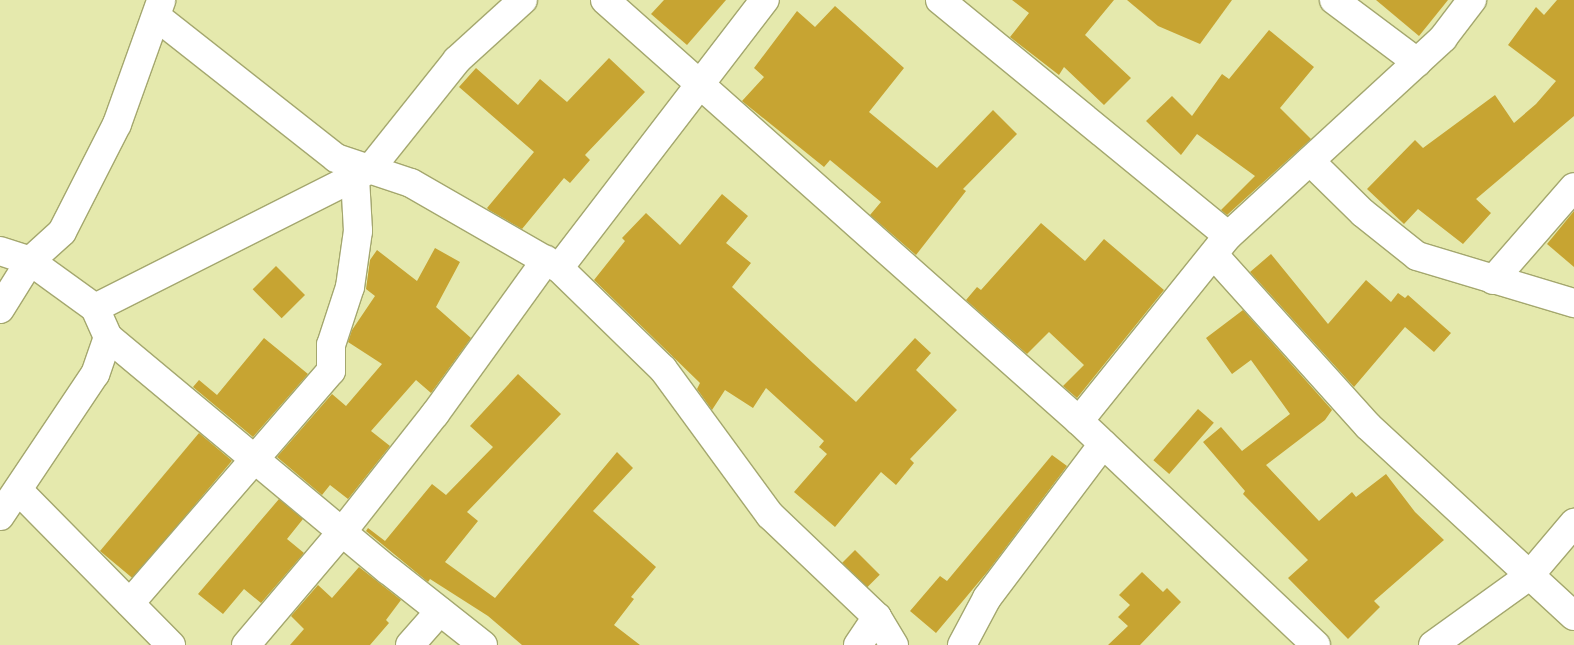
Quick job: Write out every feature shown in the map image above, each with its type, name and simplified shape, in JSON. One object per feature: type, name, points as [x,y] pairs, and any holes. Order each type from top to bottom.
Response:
[{"type":"street","points":[[95,308],[362,174],[457,60],[523,0]]},
{"type":"street","points":[[605,0],[1079,422],[1316,645]]},
{"type":"street","points":[[246,645],[342,532],[552,264],[700,84],[765,0]]},
{"type":"street","points":[[940,0],[1221,246],[1368,426],[1574,616]]},
{"type":"street","points":[[1334,0],[1417,62]]},
{"type":"street","points":[[1079,422],[1221,246],[1444,38],[1472,0]]},
{"type":"street","points":[[0,309],[30,262],[62,232],[117,124],[159,9],[336,158],[362,174],[411,183],[552,264],[663,369],[770,515],[877,617],[894,645]]},
{"type":"street","points":[[1310,161],[1363,214],[1417,256],[1574,303]]},
{"type":"street","points":[[130,603],[256,460],[331,371],[331,345],[350,287],[358,232],[362,174]]},
{"type":"street","points":[[1494,280],[1574,188]]},
{"type":"street","points":[[0,251],[30,262],[95,308],[108,337],[342,532],[483,645]]},
{"type":"street","points":[[0,516],[95,374],[108,337]]},
{"type":"street","points":[[962,645],[987,598],[1103,444]]},
{"type":"street","points":[[18,490],[171,645]]},
{"type":"street","points":[[1433,645],[1529,576],[1574,523]]},
{"type":"street","points":[[410,645],[440,611]]},
{"type":"street","points":[[858,645],[877,617]]},
{"type":"building","points":[[664,0],[726,0],[687,45],[651,14]]},
{"type":"building","points":[[1012,0],[1114,0],[1085,35],[1131,78],[1104,105],[1064,67],[1059,75],[1010,37],[1029,13]]},
{"type":"building","points":[[1127,0],[1232,0],[1200,44],[1158,26]]},
{"type":"building","points":[[1376,0],[1448,0],[1419,36]]},
{"type":"building","points":[[1557,0],[1574,0],[1574,116],[1476,199],[1491,213],[1463,244],[1418,209],[1404,224],[1367,189],[1415,140],[1423,148],[1495,95],[1514,123],[1536,104],[1556,81],[1508,45],[1536,7],[1544,15]]},
{"type":"building","points":[[835,6],[904,68],[869,112],[937,168],[993,110],[1017,134],[963,189],[966,191],[916,255],[870,215],[881,202],[830,160],[824,167],[742,101],[764,77],[754,68],[797,11],[815,27]]},
{"type":"building","points":[[1269,30],[1314,67],[1280,108],[1311,139],[1227,215],[1221,210],[1255,176],[1197,134],[1181,155],[1146,121],[1172,96],[1192,116],[1222,74],[1229,79]]},
{"type":"building","points":[[609,58],[645,92],[585,155],[590,160],[570,183],[564,178],[522,229],[489,210],[487,208],[534,152],[459,87],[476,68],[518,105],[540,79],[567,102]]},
{"type":"building","points":[[722,194],[748,216],[726,243],[751,263],[732,287],[813,363],[856,402],[915,338],[931,353],[916,370],[957,410],[910,459],[914,463],[896,485],[881,472],[835,527],[794,492],[827,454],[819,447],[824,441],[766,388],[753,408],[725,390],[712,410],[697,389],[700,383],[594,280],[625,241],[622,238],[646,213],[680,245]]},
{"type":"building","points":[[1574,211],[1574,267],[1547,244]]},
{"type":"building","points":[[1041,223],[1085,261],[1104,239],[1164,290],[1077,398],[1063,386],[1084,365],[1049,332],[1027,354],[966,300],[977,287],[981,290]]},
{"type":"building","points":[[435,248],[460,262],[436,307],[471,338],[431,393],[416,380],[371,431],[390,446],[348,499],[330,485],[322,495],[277,457],[332,394],[346,406],[382,364],[348,342],[352,330],[375,296],[366,289],[370,260],[377,250],[417,281]]},
{"type":"building","points":[[1271,254],[1328,324],[1366,280],[1391,302],[1398,293],[1405,298],[1408,295],[1451,333],[1434,352],[1405,327],[1354,387],[1250,272]]},
{"type":"building","points":[[276,266],[305,295],[282,318],[253,289]]},
{"type":"building","points":[[1243,310],[1332,410],[1325,420],[1266,465],[1319,521],[1352,492],[1356,497],[1386,474],[1415,512],[1444,540],[1374,601],[1380,607],[1348,639],[1288,578],[1308,560],[1243,494],[1245,491],[1203,442],[1221,427],[1242,451],[1290,414],[1251,360],[1232,374],[1206,338]]},
{"type":"building","points":[[264,338],[308,374],[253,437],[193,387],[199,380],[217,395]]},
{"type":"building","points":[[518,374],[561,414],[467,512],[478,521],[445,562],[495,598],[617,452],[633,468],[593,511],[656,567],[631,597],[634,599],[614,625],[640,645],[522,645],[488,616],[430,579],[428,582],[366,531],[368,528],[385,541],[432,484],[446,495],[493,447],[470,426]]},
{"type":"building","points":[[1198,409],[1214,423],[1169,474],[1153,460]]},
{"type":"building","points":[[199,433],[232,461],[133,579],[100,551]]},
{"type":"building","points":[[1052,455],[1067,466],[988,571],[936,633],[910,611],[940,576],[947,581]]},
{"type":"building","points":[[279,499],[303,519],[287,539],[304,553],[261,603],[244,589],[223,614],[198,594]]},
{"type":"building","points":[[855,550],[880,575],[867,587],[842,563]]},
{"type":"building","points":[[359,567],[401,600],[386,620],[389,623],[370,645],[290,645],[304,629],[291,616],[318,585],[332,598]]},
{"type":"building","points":[[1142,572],[1163,592],[1167,588],[1181,602],[1140,645],[1108,645],[1128,626],[1118,617],[1130,605],[1119,595]]}]
